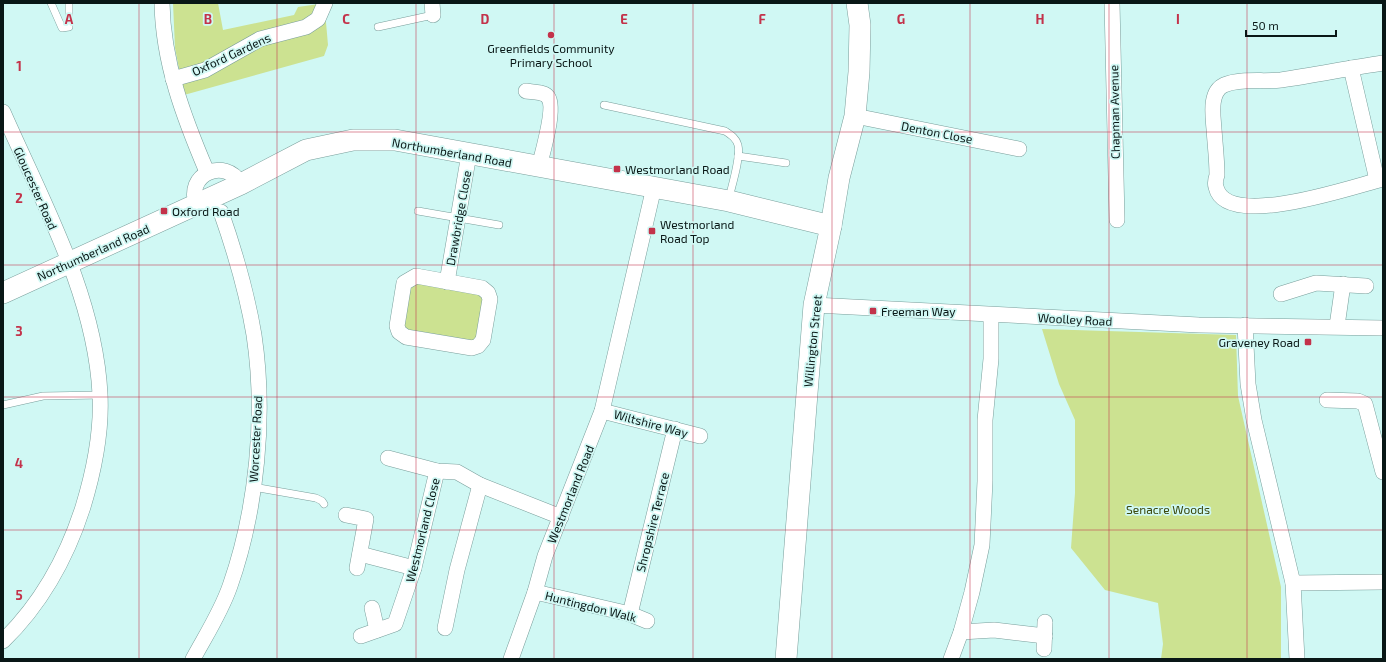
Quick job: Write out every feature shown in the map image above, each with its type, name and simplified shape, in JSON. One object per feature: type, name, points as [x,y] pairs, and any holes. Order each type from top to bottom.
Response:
[{"type":"street","points":[[162,3],[166,46],[173,79],[187,125],[207,172]]},
{"type":"street","name":"Oxford Gardens","points":[[173,79],[205,70],[260,39],[306,27],[318,19],[325,3]]},
{"type":"street","name":"Willington Street","points":[[786,659],[814,305],[831,226],[839,178],[855,116],[860,72],[860,25],[857,3]]},
{"type":"street","name":"Chapman Avenue","points":[[1112,3],[1117,220]]},
{"type":"street","points":[[1351,68],[1380,180],[1284,205],[1233,205],[1222,198],[1216,187],[1213,100],[1216,91],[1223,85],[1280,80],[1351,68],[1383,63]]},
{"type":"street","points":[[526,91],[546,95],[550,100],[551,115],[539,167]]},
{"type":"street","name":"Gloucester Road","points":[[3,112],[70,264],[90,325],[100,394],[99,425],[94,470],[79,520],[63,558],[49,582],[37,601],[3,641]]},
{"type":"street","name":"Denton Close","points":[[855,116],[1019,149]]},
{"type":"street","name":"Northumberland Road","points":[[3,293],[70,264],[197,205],[306,150],[353,140],[395,140],[729,201],[831,226]]},
{"type":"street","name":"Drawbridge Close","points":[[447,282],[469,154]]},
{"type":"street","points":[[197,205],[194,199],[195,188],[200,179],[207,172],[227,171],[238,178],[241,184]]},
{"type":"street","name":"Westmorland Road","points":[[511,659],[535,592],[545,556],[602,411],[654,187]]},
{"type":"street","name":"Worcester Road","points":[[193,659],[213,624],[230,587],[244,537],[256,460],[258,398],[255,342],[242,277],[221,212]]},
{"type":"street","name":"Drawbridge Close","points":[[416,276],[447,282],[482,288],[488,293],[490,298],[483,340],[478,346],[472,348],[406,337],[399,332],[397,326],[404,283],[416,276]]},
{"type":"street","points":[[1280,294],[1316,283],[1366,286]]},
{"type":"street","points":[[1337,326],[1343,284]]},
{"type":"street","name":"Woolley Road","points":[[814,305],[1200,325],[1337,326],[1383,328]]},
{"type":"street","points":[[951,659],[961,632],[972,592],[982,545],[985,481],[985,420],[991,359],[991,315]]},
{"type":"street","points":[[1245,325],[1248,384],[1254,420],[1293,583],[1297,659]]},
{"type":"street","points":[[1327,400],[1358,401],[1365,404],[1383,472]]},
{"type":"street","name":"Wiltshire Way","points":[[602,411],[700,436]]},
{"type":"street","name":"Shropshire Terrace","points":[[630,614],[675,429]]},
{"type":"street","name":"Westmorland Close","points":[[388,458],[437,471],[457,472],[480,485],[561,517]]},
{"type":"street","name":"Westmorland Close","points":[[361,636],[395,624],[414,568],[437,471]]},
{"type":"street","points":[[446,628],[457,570],[480,485]]},
{"type":"street","points":[[346,516],[366,519],[359,561],[414,568]]},
{"type":"street","points":[[1293,583],[1383,582]]},
{"type":"street","name":"Huntingdon Walk","points":[[535,592],[630,614],[647,621]]},
{"type":"street","points":[[372,608],[376,630]]},
{"type":"street","points":[[961,632],[994,630],[1045,635]]},
{"type":"lane","points":[[51,3],[62,28],[68,27],[69,3]]},
{"type":"lane","points":[[378,27],[433,9]]},
{"type":"lane","points":[[604,105],[725,131],[734,137],[738,145],[738,156],[729,201]]},
{"type":"lane","points":[[738,156],[786,163]]},
{"type":"lane","points":[[418,211],[499,225]]},
{"type":"lane","points":[[3,405],[43,396],[100,394]]},
{"type":"lane","points":[[253,487],[316,498],[324,504]]},
{"type":"green space","points":[[173,3],[218,3],[223,30],[294,15],[298,7],[319,4],[325,11],[328,45],[324,56],[184,95],[175,48]]},
{"type":"green space","points":[[416,281],[483,295],[477,338],[474,341],[423,332],[408,331],[403,326],[409,286]]},
{"type":"green space","name":"Senacre Woods","points":[[1042,329],[1236,335],[1238,396],[1281,587],[1281,659],[1161,659],[1163,644],[1158,603],[1105,590],[1071,548],[1075,493],[1075,420],[1059,384]]},
{"type":"place","name":"Greenfields Community Primary School","points":[[551,35]]},
{"type":"place","name":"Westmorland Road","points":[[617,169]]},
{"type":"place","name":"Oxford Road","points":[[164,211]]},
{"type":"place","name":"Westmorland Road Top","points":[[652,231]]},
{"type":"place","name":"Freeman Way","points":[[873,311]]},
{"type":"place","name":"Graveney Road","points":[[1308,342]]}]
